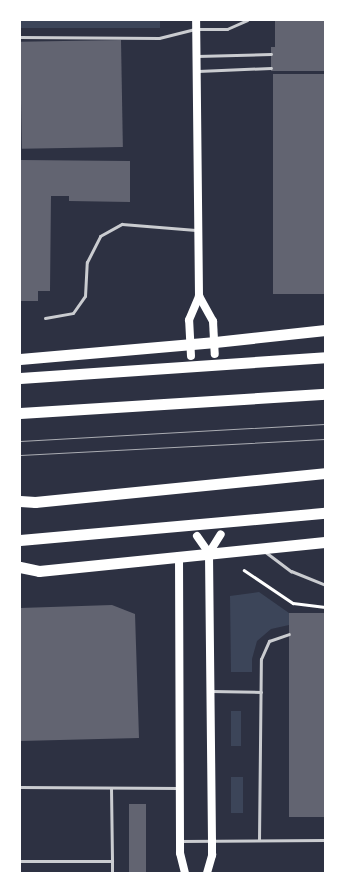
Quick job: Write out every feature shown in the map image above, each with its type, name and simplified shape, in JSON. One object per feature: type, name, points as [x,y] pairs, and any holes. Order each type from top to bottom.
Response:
[{"type":"highway","points":[[20,359],[215,342],[325,330]]},
{"type":"highway","points":[[23,378],[325,357]]},
{"type":"highway","points":[[24,413],[325,394]]},
{"type":"highway","points":[[20,501],[35,502],[325,473]]},
{"type":"highway","points":[[20,540],[325,513]]},
{"type":"highway","points":[[20,567],[38,570],[325,542]]},
{"type":"main road","points":[[191,356],[189,320],[199,296],[196,230],[196,20]]},
{"type":"main road","points":[[199,296],[213,321],[215,354]]},
{"type":"main road","points":[[207,873],[212,841],[209,553],[221,534]]},
{"type":"main road","points":[[197,536],[209,553]]},
{"type":"main road","points":[[179,556],[180,841],[185,873]]},
{"type":"lane","points":[[20,37],[159,38],[196,29],[227,29],[247,20]]},
{"type":"lane","points":[[196,56],[271,54]]},
{"type":"lane","points":[[196,71],[271,68]]},
{"type":"lane","points":[[45,318],[73,313],[85,296],[88,262],[100,236],[122,224],[196,230]]},
{"type":"lane","points":[[260,548],[291,571],[325,585]]},
{"type":"lane","points":[[259,840],[263,649],[275,637],[289,634]]},
{"type":"lane","points":[[210,691],[261,692]]},
{"type":"lane","points":[[20,787],[180,788]]},
{"type":"lane","points":[[111,788],[112,873]]},
{"type":"lane","points":[[180,841],[325,840]]},
{"type":"lane","points":[[20,861],[112,860]]},
{"type":"path","points":[[238,565],[294,603],[325,607]]},
{"type":"shaded area","points":[[20,20],[160,20],[160,28],[20,28]]},
{"type":"shaded area","points":[[259,592],[289,613],[289,625],[271,629],[257,641],[252,659],[252,672],[231,672],[230,596]]},
{"type":"shaded area","points":[[231,711],[241,711],[241,746],[231,746]]},
{"type":"shaded area","points":[[231,777],[243,777],[243,813],[231,813]]},
{"type":"building","points":[[275,20],[325,20],[325,71],[271,71],[271,47],[275,47]]},
{"type":"building","points":[[121,40],[123,147],[22,149],[20,42]]},
{"type":"building","points":[[273,74],[325,74],[325,294],[273,294]]},
{"type":"building","points":[[20,160],[130,161],[130,202],[69,201],[69,196],[51,196],[50,291],[38,291],[38,301],[20,301]]},
{"type":"building","points":[[112,605],[135,614],[139,738],[20,741],[20,608]]},
{"type":"building","points":[[289,613],[325,613],[325,817],[289,817]]},
{"type":"building","points":[[129,804],[146,804],[146,873],[129,873]]},
{"type":"tram line","points":[[20,441],[325,424]]},
{"type":"tram line","points":[[20,455],[325,439]]}]
